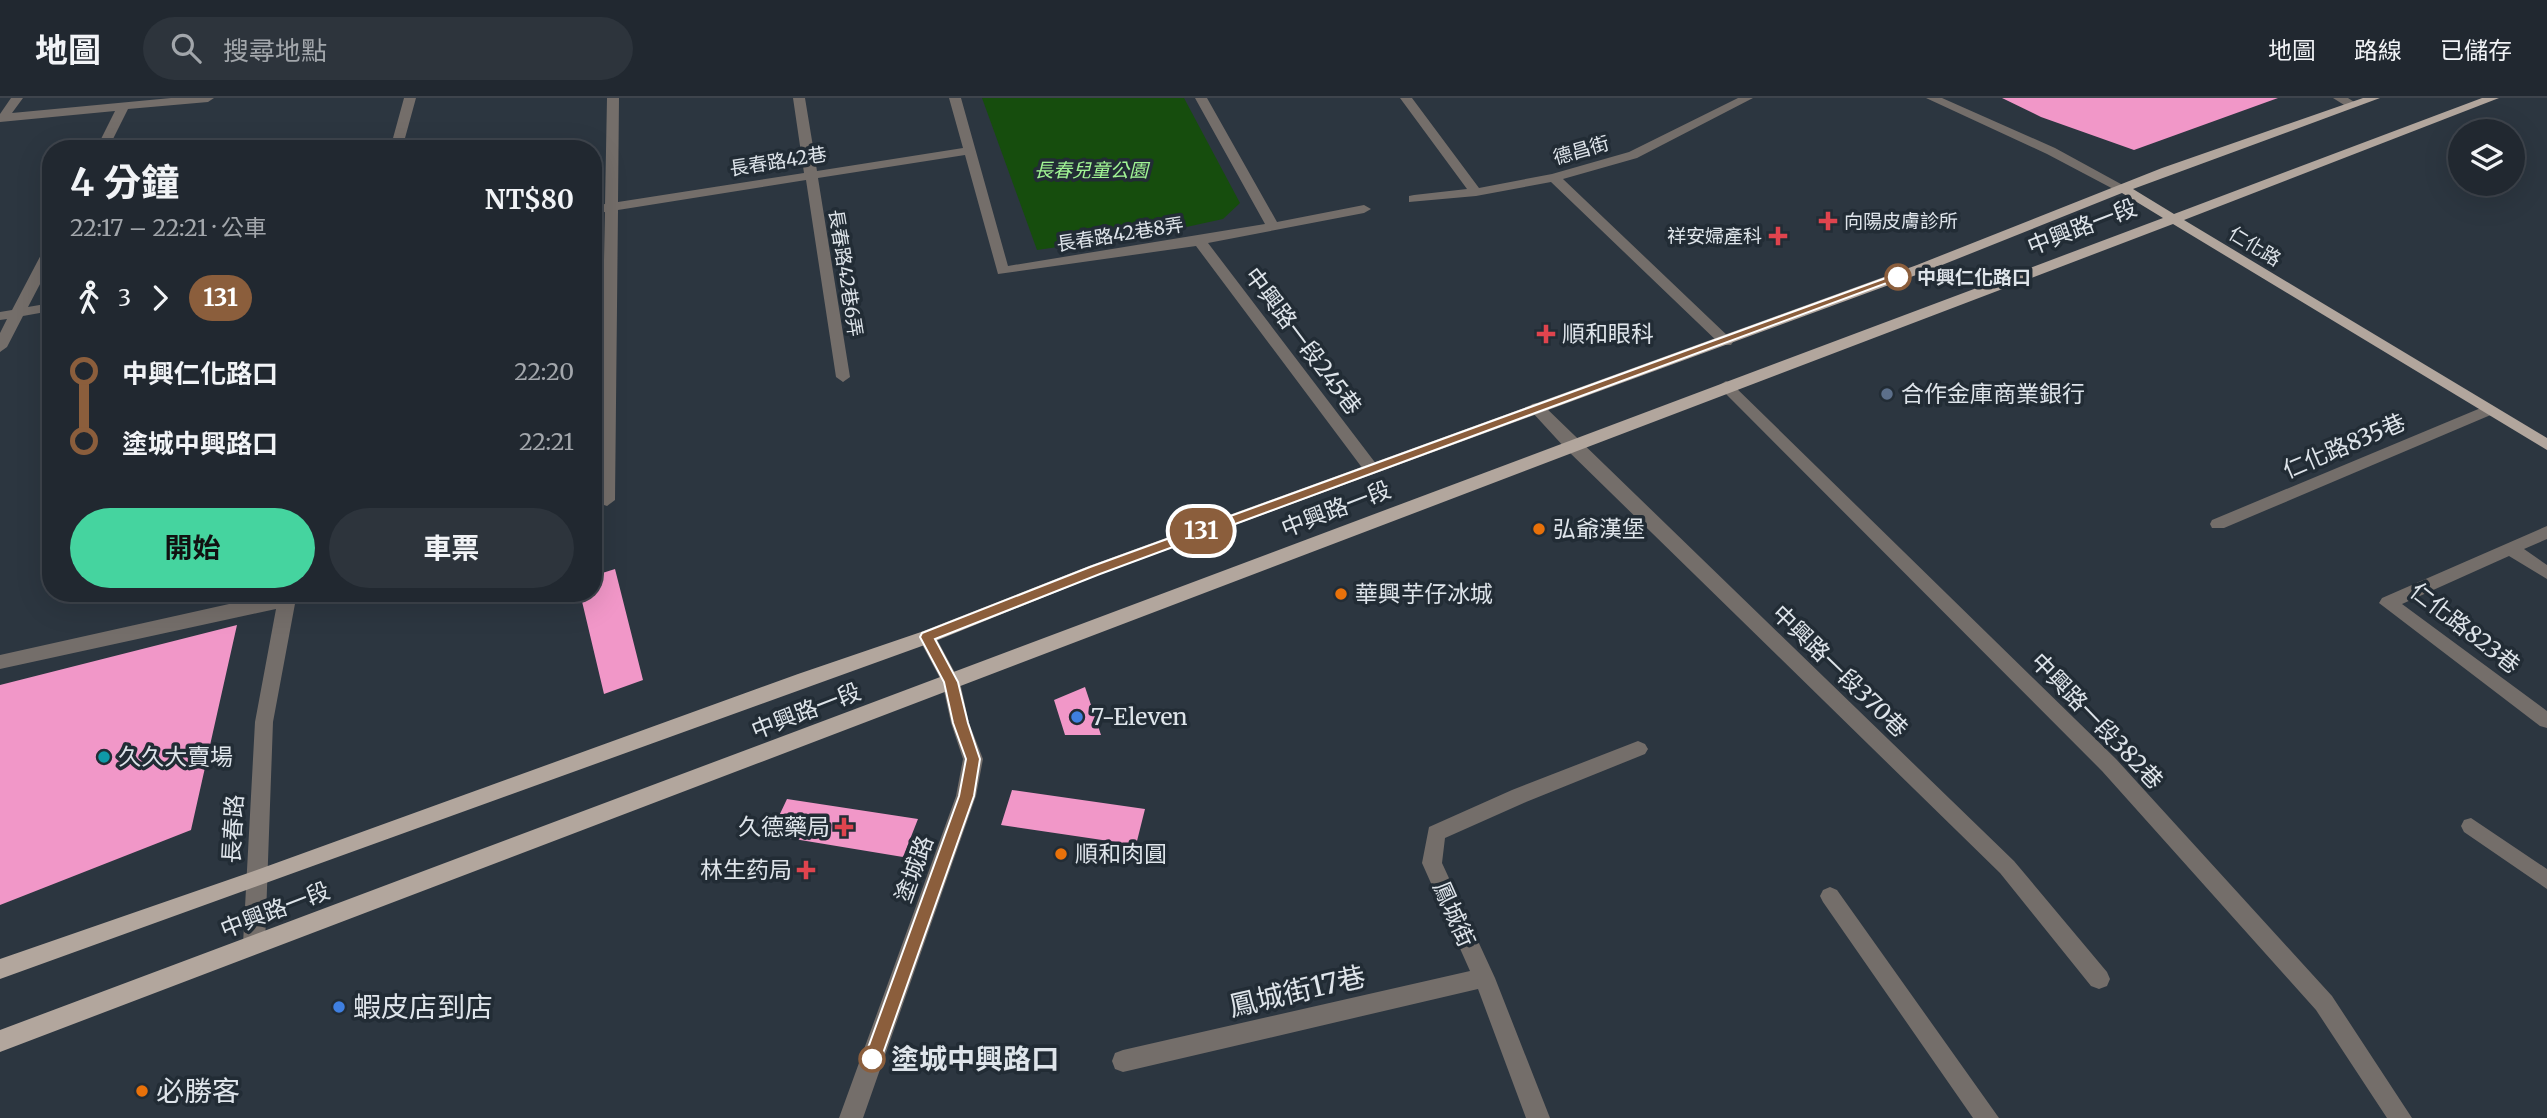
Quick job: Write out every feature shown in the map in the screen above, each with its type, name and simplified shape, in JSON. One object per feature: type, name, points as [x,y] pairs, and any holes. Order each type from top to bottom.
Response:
[{"type":"main road","name":"中興路一段","points":[[0,970],[255,880],[803,678],[927,637],[1095,570],[1537,408],[1726,342],[2166,171],[2374,98]]},
{"type":"main road","name":"中興路一段","points":[[0,1041],[2493,98]]},
{"type":"main road","name":"仁化路","points":[[2124,189],[2547,445]]},
{"type":"street","points":[[1,118],[17,98]]},
{"type":"street","points":[[1,118],[208,98]]},
{"type":"street","points":[[398,140],[410,98]]},
{"type":"street","points":[[607,500],[613,98]]},
{"type":"street","name":"長春路42巷6弄","points":[[799,98],[843,377]]},
{"type":"street","points":[[956,98],[969,151]]},
{"type":"street","points":[[1201,98],[1273,227]]},
{"type":"street","points":[[1406,98],[1476,192]]},
{"type":"street","name":"德昌街","points":[[1414,199],[1476,192],[1554,178],[1633,155],[1747,98]]},
{"type":"street","name":"仁化路","points":[[1932,98],[2051,151],[2124,189]]},
{"type":"street","points":[[2339,98],[2353,105]]},
{"type":"street","points":[[106,140],[123,107]]},
{"type":"street","name":"長春路42巷","points":[[602,208],[969,151]]},
{"type":"street","name":"長春路42巷8弄","points":[[969,151],[1003,271],[1199,241],[1364,209]]},
{"type":"street","points":[[1554,178],[1726,342]]},
{"type":"street","name":"中興路一段245巷","points":[[1199,241],[1372,469]]},
{"type":"street","points":[[0,347],[42,266]]},
{"type":"street","points":[[0,316],[42,309]]},
{"type":"street","name":"中興路一段382巷","points":[[1726,386],[2109,765],[2324,1003],[2400,1118]]},
{"type":"street","name":"中興路一段370巷","points":[[1537,408],[2007,867],[2099,979]]},
{"type":"street","name":"仁化路835巷","points":[[2218,524],[2488,410]]},
{"type":"street","name":"仁化路823巷","points":[[2547,532],[2388,603],[2547,721]]},
{"type":"street","points":[[2510,548],[2547,573]]},
{"type":"street","points":[[0,662],[261,602]]},
{"type":"street","name":"長春路","points":[[254,944],[264,722],[286,602]]},
{"type":"street","name":"塗城路","points":[[851,1118],[966,796],[973,759],[960,723],[951,682],[927,637]]},
{"type":"street","name":"鳳城街","points":[[1538,1118],[1484,978],[1432,863],[1436,833],[1519,796],[1638,749]]},
{"type":"street","points":[[2471,826],[2547,880]]},
{"type":"street","points":[[1830,895],[1987,1118]]},
{"type":"street","name":"鳳城街17巷","points":[[1123,1061],[1484,978]]},
{"type":"green space","name":"長春兒童公園","points":[[982,98],[1184,98],[1240,203],[1223,219],[1168,231],[1037,250]]},
{"type":"building","points":[[2002,98],[2278,98],[2134,150],[2041,117]]},
{"type":"building","points":[[615,569],[643,680],[604,694],[582,602],[602,602],[602,573]]},
{"type":"building","name":"久久大賣場","points":[[237,625],[191,830],[0,905],[0,685]]},
{"type":"building","name":"7-Eleven","points":[[1085,687],[1101,735],[1065,735],[1054,700]]},
{"type":"building","points":[[1012,790],[1145,809],[1136,845],[1001,825]]},
{"type":"building","name":"久德藥局","points":[[787,799],[918,819],[903,857],[770,835]]},
{"type":"bus line","name":"131","points":[[872,1059],[966,796],[973,759],[960,723],[951,682],[927,637],[1095,570],[1537,408],[1726,342],[1898,277]]},
{"type":"place","name":"向陽皮膚診所","points":[[1828,221]]},
{"type":"place","name":"祥安婦產科","points":[[1778,236]]},
{"type":"place","name":"中興仁化路口","points":[[1898,277]]},
{"type":"place","name":"順和眼科","points":[[1546,334]]},
{"type":"place","name":"合作金庫商業銀行","points":[[1887,394]]},
{"type":"place","name":"弘爺漢堡","points":[[1539,529]]},
{"type":"place","name":"華興芋仔冰城","points":[[1341,594]]},
{"type":"place","name":"7-Eleven","points":[[1077,717]]},
{"type":"place","name":"久久大賣場","points":[[104,757]]},
{"type":"place","name":"久德藥局","points":[[844,827]]},
{"type":"place","name":"順和肉圓","points":[[1061,854]]},
{"type":"place","name":"林生药局","points":[[806,870]]},
{"type":"place","name":"蝦皮店到店","points":[[339,1007]]},
{"type":"place","name":"塗城中興路口","points":[[872,1059]]},
{"type":"place","name":"必勝客","points":[[142,1091]]}]
